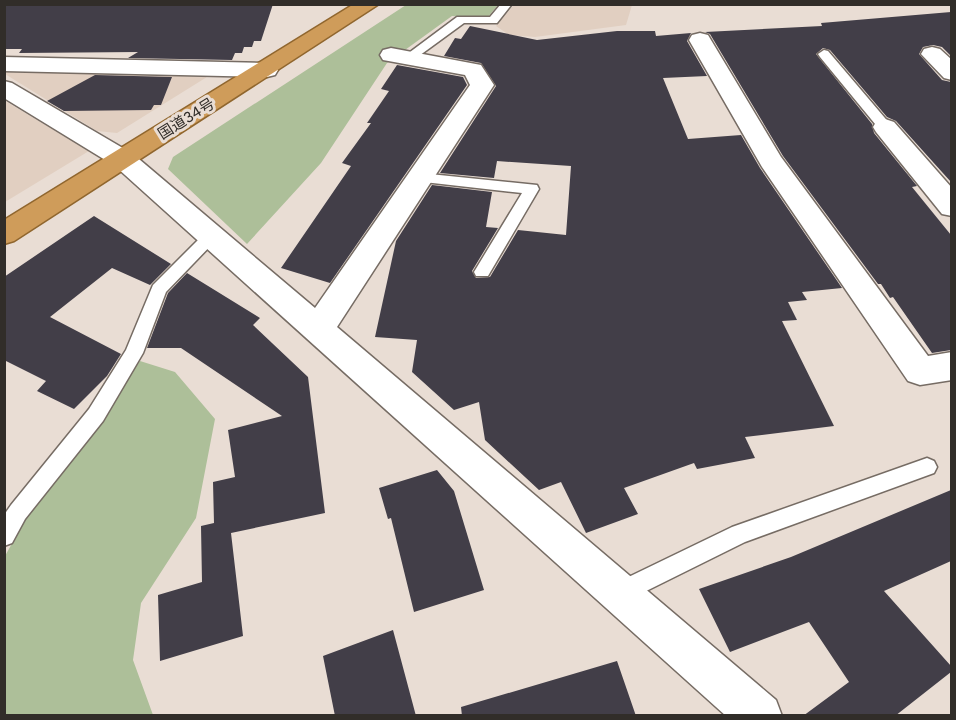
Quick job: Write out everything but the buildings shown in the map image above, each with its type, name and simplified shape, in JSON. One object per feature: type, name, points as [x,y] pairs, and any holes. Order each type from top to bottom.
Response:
[{"type":"highway","name":"国道34号","points":[[4,234],[369,4]]},
{"type":"street","points":[[700,40],[771,161],[920,371],[951,366]]},
{"type":"street","points":[[932,54],[951,73]]},
{"type":"street","points":[[318,329],[482,85],[473,70],[400,56]]},
{"type":"street","points":[[4,64],[267,69]]},
{"type":"street","points":[[4,88],[124,160],[760,716]]},
{"type":"street","points":[[885,127],[951,207]]},
{"type":"lane","points":[[400,56],[461,19],[493,21],[507,4]]},
{"type":"lane","points":[[824,54],[885,127]]},
{"type":"lane","points":[[420,178],[532,189],[482,272]]},
{"type":"lane","points":[[4,536],[18,512],[103,404],[134,353],[159,289],[211,237]]},
{"type":"lane","points":[[620,593],[740,534],[927,467]]},
{"type":"shaded area","points":[[514,5],[632,5],[626,25],[535,37],[509,35],[496,26]]},
{"type":"shaded area","points":[[4,71],[215,72],[117,133],[97,131],[5,74]]},
{"type":"shaded area","points":[[5,101],[89,151],[5,202]]},
{"type":"green space","points":[[406,5],[498,5],[487,18],[452,16],[387,63],[321,163],[247,244],[168,169],[173,157]]},
{"type":"green space","points":[[140,361],[175,372],[215,419],[196,518],[141,603],[133,660],[153,715],[5,716],[5,556],[29,513]]}]
